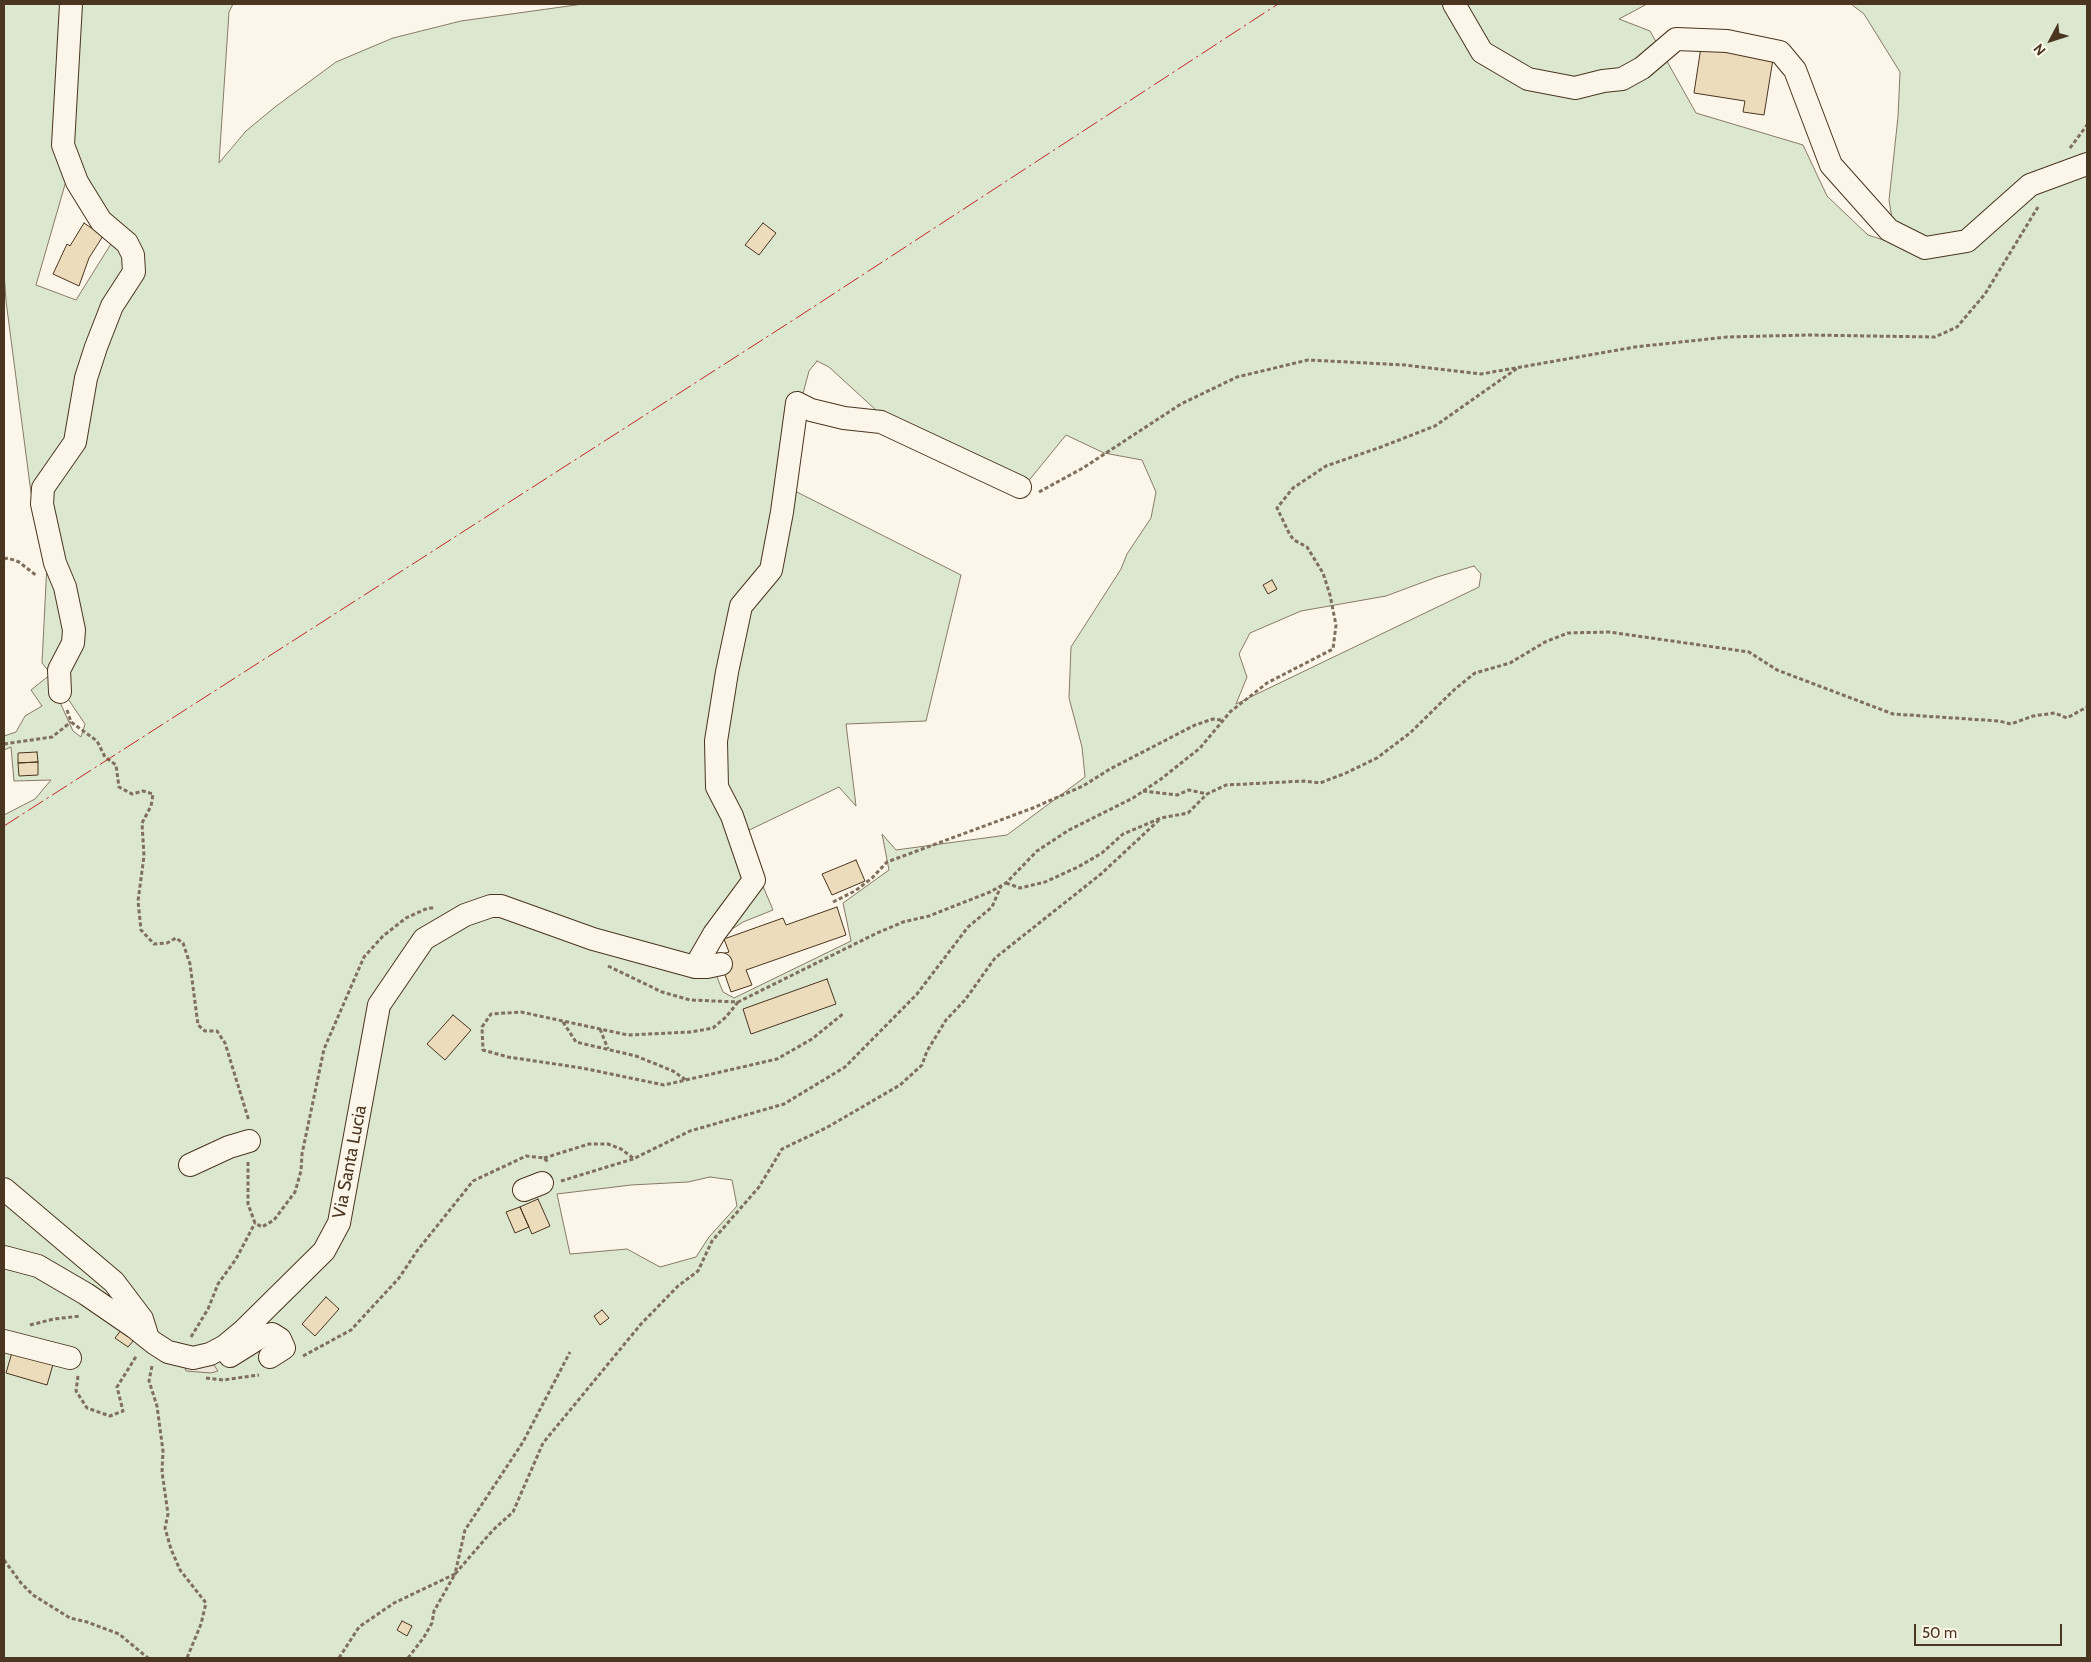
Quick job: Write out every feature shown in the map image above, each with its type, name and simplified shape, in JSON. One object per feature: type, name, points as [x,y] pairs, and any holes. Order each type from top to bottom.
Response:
[{"type":"street","points":[[60,692],[59,670],[72,643],[74,630],[62,579],[55,563],[42,504],[43,488],[75,442],[86,378],[96,347],[112,306],[134,272],[133,255],[127,243],[101,221],[77,182],[63,145],[71,4]]},
{"type":"street","points":[[1454,4],[1482,52],[1528,79],[1575,88],[1603,81],[1622,79],[1642,68],[1676,39],[1728,42],[1780,52],[1795,70],[1831,165],[1889,230],[1925,248],[1967,241],[2030,185],[2087,164]]},
{"type":"street","points":[[695,967],[714,934],[754,880],[732,816],[717,787],[716,740],[727,672],[741,606],[771,570],[782,512],[797,403],[811,410],[844,418],[881,422],[1020,487]]},
{"type":"street","points":[[472,913],[491,906],[501,906],[593,939],[695,967],[721,964]]},
{"type":"street","name":"Via Santa Lucia","points":[[4,1257],[38,1266],[86,1294],[168,1352],[193,1358],[213,1353],[225,1346],[324,1251],[338,1223],[379,1005],[424,940],[472,913]]},
{"type":"street","points":[[190,1165],[229,1146],[250,1141]]},
{"type":"street","points":[[4,1190],[114,1282],[142,1319],[150,1341]]},
{"type":"street","points":[[213,1353],[221,1357],[228,1357],[262,1336],[272,1334],[280,1339],[284,1348],[267,1366]]},
{"type":"street","points":[[4,1340],[70,1358]]},
{"type":"path","points":[[1020,487],[1038,492],[1083,468],[1181,404],[1237,377],[1308,360],[1405,365],[1481,374],[1635,347],[1727,337],[1808,335],[1935,336],[1957,327],[1985,294],[2040,204]]},
{"type":"path","points":[[844,1013],[812,1039],[777,1059],[664,1085],[582,1068],[508,1057],[483,1050],[482,1027],[491,1014],[521,1012],[628,1035],[698,1031],[713,1028],[726,1017],[738,1002],[877,933],[903,922],[929,916],[1002,886],[1037,851],[1069,830],[1143,791],[1200,748],[1239,704],[1267,683],[1333,649],[1336,625],[1323,573],[1307,547],[1294,540],[1290,535],[1277,508],[1293,488],[1326,466],[1435,426],[1519,367]]},
{"type":"path","points":[[4,559],[8,558],[19,562],[36,576],[50,582],[62,579]]},
{"type":"path","points":[[1006,883],[1020,888],[1045,882],[1078,867],[1102,853],[1122,834],[1161,818],[1188,813],[1208,794],[1226,785],[1304,781],[1320,782],[1346,773],[1377,758],[1410,733],[1455,689],[1475,673],[1494,666],[1510,663],[1545,642],[1568,633],[1609,632],[1749,652],[1777,670],[1892,714],[1999,721],[2011,724],[2033,716],[2055,713],[2067,718],[2087,707]]},
{"type":"path","points":[[60,692],[71,722],[97,742],[105,757],[116,765],[119,787],[132,794],[143,791],[153,794],[151,806],[142,823],[144,856],[138,901],[141,930],[154,944],[167,943],[176,938],[183,944],[190,964],[198,1025],[205,1031],[217,1031],[225,1043],[250,1126],[247,1177],[248,1204],[255,1223],[262,1227],[274,1220],[295,1192],[301,1171],[302,1154],[324,1049],[364,958],[383,936],[406,918],[428,908],[472,913]]},
{"type":"path","points":[[833,902],[854,891],[872,878],[887,862],[1033,808],[1082,786],[1110,769],[1195,725],[1213,719],[1223,720]]},
{"type":"path","points":[[4,744],[52,737],[71,722]]},
{"type":"path","points":[[1143,791],[1177,795],[1189,790],[1208,794]]},
{"type":"path","points":[[408,1658],[432,1623],[434,1610],[456,1574],[493,1530],[513,1512],[543,1443],[641,1324],[678,1286],[698,1271],[712,1241],[760,1187],[782,1149],[826,1128],[900,1085],[922,1065],[927,1051],[946,1020],[965,1000],[996,958],[1101,874],[1161,818]]},
{"type":"path","points":[[545,1179],[565,1180],[633,1158],[690,1131],[784,1104],[845,1067],[917,994],[968,928],[992,907],[1002,886]]},
{"type":"path","points":[[601,963],[662,992],[690,1000],[738,1002]]},
{"type":"path","points":[[563,1022],[576,1042],[636,1056],[673,1071],[687,1080]]},
{"type":"path","points":[[600,1029],[609,1050]]},
{"type":"path","points":[[299,1359],[351,1330],[399,1278],[417,1251],[473,1181],[526,1156],[544,1158],[589,1144],[608,1144],[621,1149],[633,1158]]},
{"type":"path","points":[[544,1158],[545,1179]]},
{"type":"path","points":[[545,1179],[565,1180]]},
{"type":"path","points":[[180,1356],[208,1309],[218,1284],[236,1259],[255,1223]]},
{"type":"path","points":[[24,1328],[54,1319],[86,1316]]},
{"type":"path","points":[[70,1358],[78,1370],[76,1391],[87,1408],[110,1416],[123,1411],[117,1387],[150,1341]]},
{"type":"path","points":[[150,1341],[149,1381],[157,1406],[164,1450],[162,1472],[168,1514],[165,1528],[170,1549],[180,1570],[206,1603],[201,1624],[187,1658]]},
{"type":"path","points":[[456,1574],[465,1530],[523,1442],[570,1352]]},
{"type":"path","points":[[204,1378],[223,1380],[267,1366]]},
{"type":"path","points":[[4,1560],[21,1583],[33,1595],[70,1618],[119,1634],[148,1658]]},
{"type":"path","points":[[339,1658],[359,1627],[394,1603],[456,1574]]},
{"type":"green space","points":[[4,4],[233,4],[229,12],[219,163],[246,131],[336,62],[393,38],[461,21],[583,4],[1647,4],[1619,19],[1650,31],[1696,113],[1803,145],[1827,196],[1868,235],[1896,244],[1889,200],[1898,117],[1900,72],[1864,14],[1851,4],[2087,4],[2087,1658],[4,1658],[4,815],[35,799],[51,780],[14,781],[11,747],[4,750],[4,736],[16,732],[25,716],[42,706],[31,690],[51,674],[54,689],[73,731],[81,737],[85,724],[66,696],[66,679],[69,664],[80,643],[81,627],[62,565],[51,512],[31,493],[4,273]],"holes":[[[82,164],[95,202],[106,219],[134,245],[137,257],[131,266],[127,253],[114,239],[76,300],[36,285],[66,181]],[[817,361],[829,367],[889,422],[961,471],[1026,484],[1066,435],[1104,453],[1142,460],[1156,492],[1151,518],[1071,647],[1069,698],[1082,747],[1085,777],[1007,835],[896,850],[882,834],[889,870],[843,903],[851,941],[734,998],[723,992],[708,955],[715,940],[743,922],[773,910],[741,834],[839,787],[856,806],[846,724],[926,721],[961,575],[783,485],[785,461],[809,371]],[[1474,566],[1481,574],[1479,587],[1236,704],[1247,677],[1239,654],[1250,633],[1301,611],[1386,596],[1437,577]],[[710,1177],[732,1180],[737,1206],[709,1237],[696,1257],[660,1267],[627,1249],[570,1254],[557,1194],[631,1185],[688,1182]]]},
{"type":"green space","points":[[47,563],[61,591],[68,623],[66,641],[55,658],[51,674],[42,663]]},
{"type":"shaded area","points":[[210,1359],[218,1371],[211,1373],[186,1371],[183,1360]]},
{"type":"building","points":[[1701,47],[1773,59],[1764,115],[1743,112],[1745,101],[1694,93]]},
{"type":"building","points":[[84,223],[103,236],[89,258],[79,286],[53,274],[67,244],[70,246]]},
{"type":"building","points":[[763,223],[776,233],[759,255],[745,245]]},
{"type":"building","points":[[1272,580],[1277,589],[1268,594],[1263,585]]},
{"type":"building","points":[[37,752],[38,762],[18,763],[18,753]]},
{"type":"building","points":[[38,762],[38,775],[19,776],[18,763]]},
{"type":"building","points":[[856,860],[865,881],[832,895],[822,874]]},
{"type":"building","points":[[837,907],[846,935],[746,970],[752,985],[731,992],[718,955],[729,952],[724,939],[783,918],[786,925]]},
{"type":"building","points":[[827,979],[836,1004],[751,1034],[743,1009]]},
{"type":"building","points":[[453,1015],[471,1030],[445,1060],[427,1044]]},
{"type":"building","points":[[538,1199],[550,1226],[532,1234],[520,1207]]},
{"type":"building","points":[[520,1207],[529,1227],[515,1233],[506,1212]]},
{"type":"building","points":[[326,1297],[339,1309],[315,1336],[302,1324]]},
{"type":"building","points":[[602,1310],[609,1318],[600,1325],[594,1316]]},
{"type":"building","points":[[122,1329],[135,1339],[128,1347],[115,1338]]},
{"type":"building","points":[[13,1349],[54,1361],[47,1385],[6,1373]]},
{"type":"building","points":[[402,1621],[412,1626],[407,1636],[397,1630]]},
{"type":"power","points":[[4,826],[798,317],[1278,4]]}]
